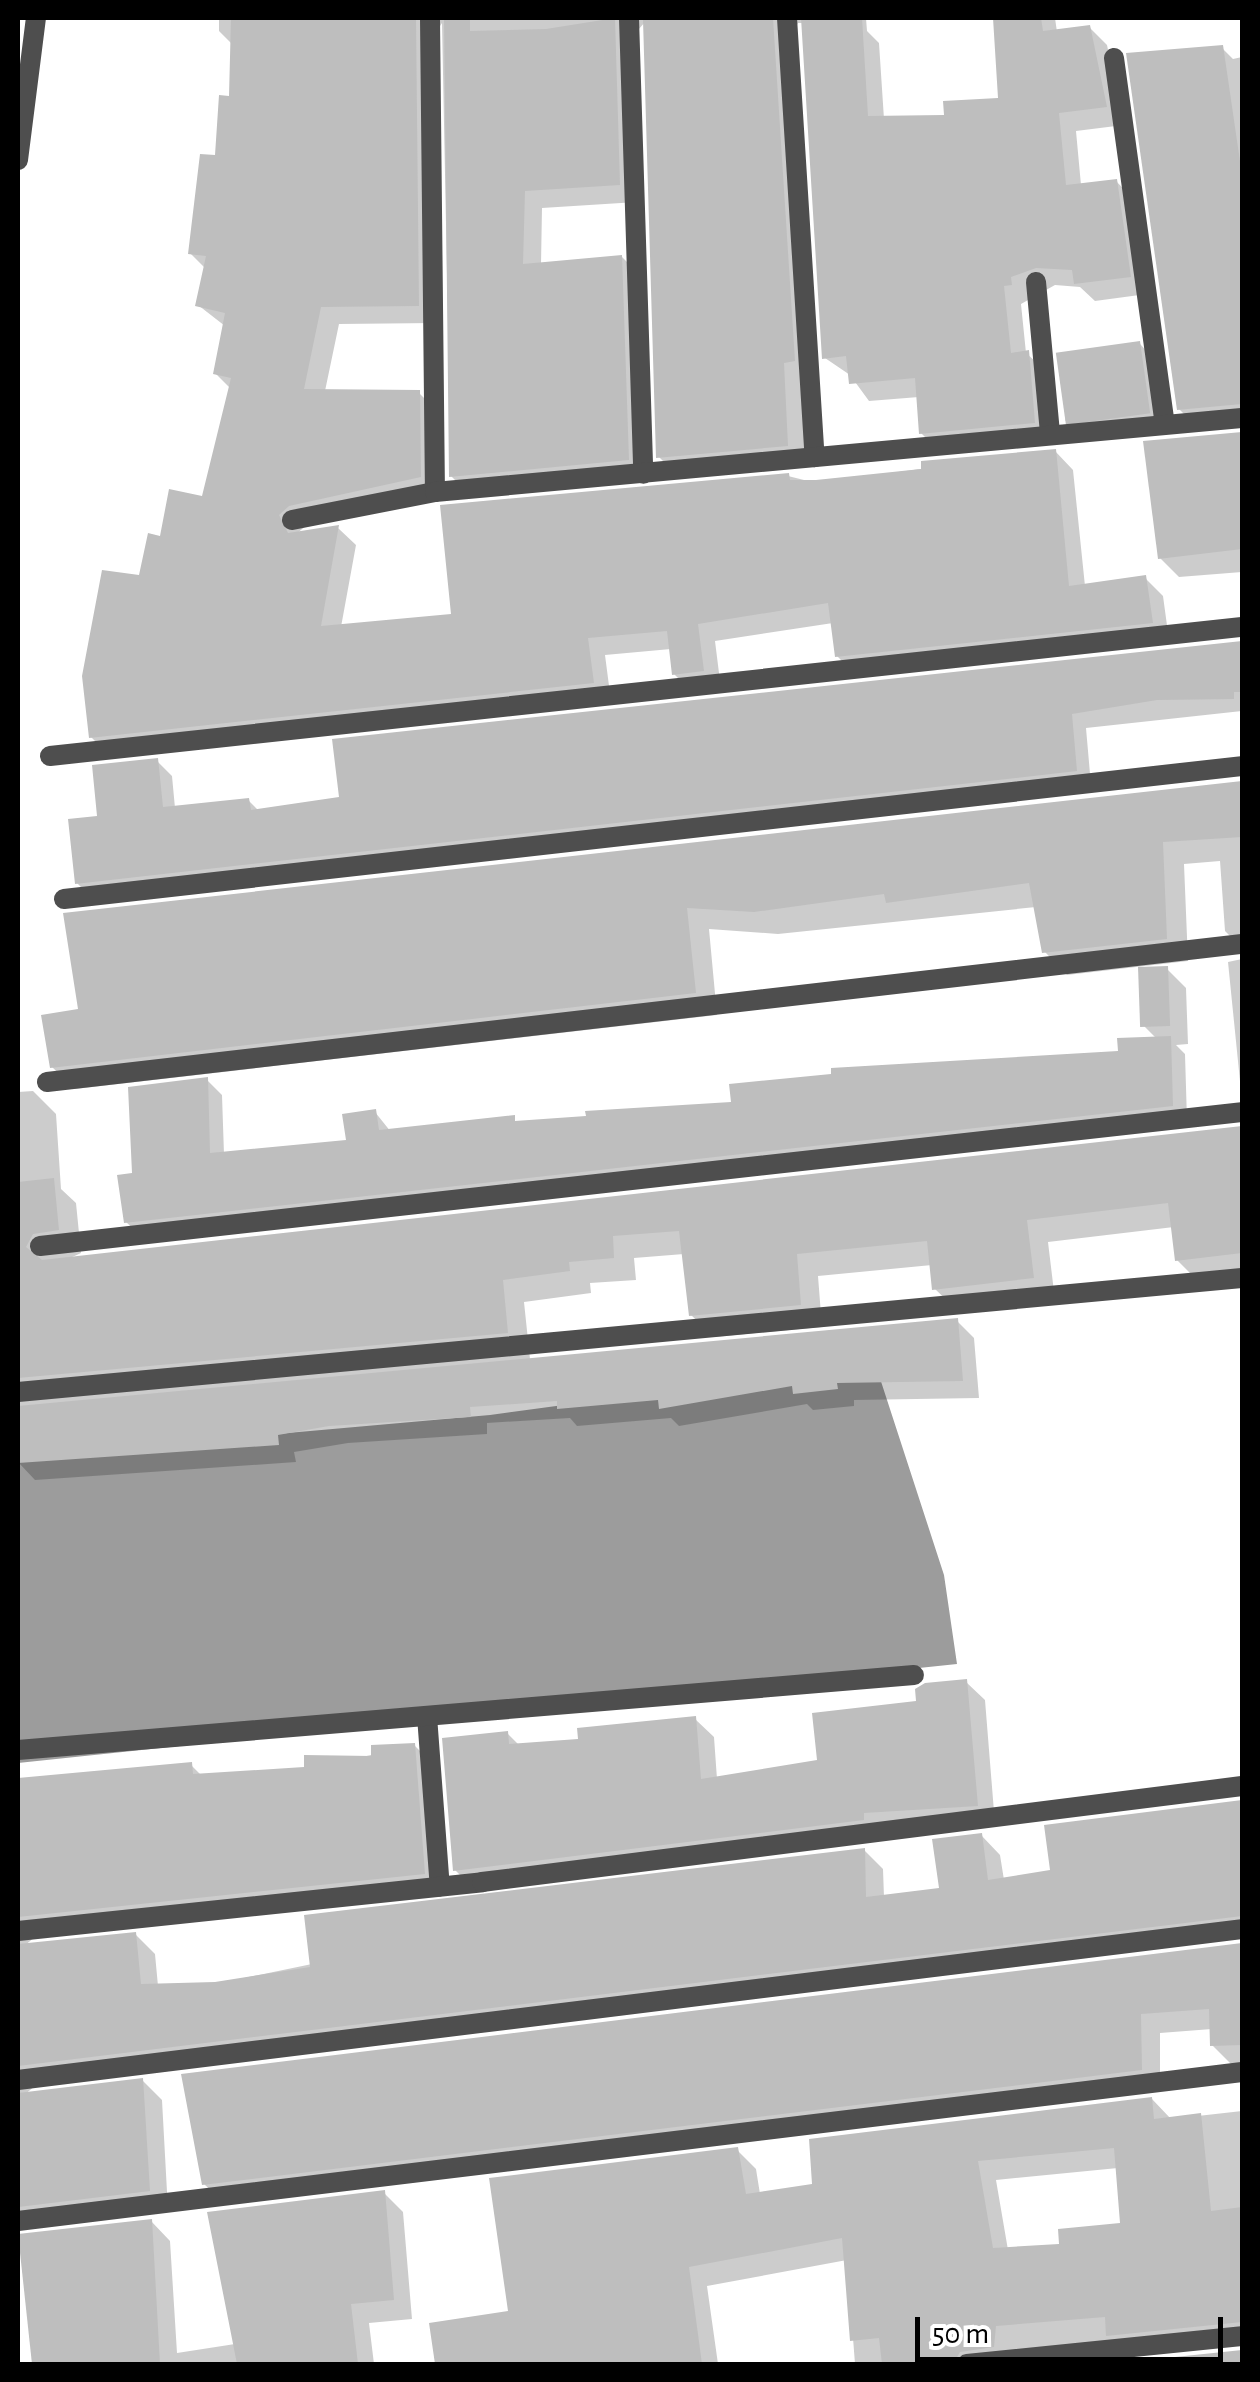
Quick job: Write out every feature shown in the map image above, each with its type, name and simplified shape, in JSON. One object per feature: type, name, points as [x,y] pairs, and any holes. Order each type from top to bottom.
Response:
[{"type":"street","points":[[18,160],[36,18]]},
{"type":"street","points":[[430,18],[435,492]]},
{"type":"street","points":[[629,18],[643,474]]},
{"type":"street","points":[[788,18],[815,457]]},
{"type":"street","points":[[1114,58],[1165,424]]},
{"type":"street","points":[[1036,282],[1050,432]]},
{"type":"street","points":[[292,520],[435,492],[1050,432],[1242,418]]},
{"type":"street","points":[[50,756],[1242,627]]},
{"type":"street","points":[[64,899],[1242,766]]},
{"type":"street","points":[[47,1082],[1242,944]]},
{"type":"street","points":[[40,1246],[1242,1112]]},
{"type":"street","points":[[18,1392],[1242,1278]]},
{"type":"street","points":[[18,1750],[914,1675]]},
{"type":"street","points":[[427,1716],[440,1887]]},
{"type":"street","points":[[18,1931],[440,1887],[1242,1786]]},
{"type":"street","points":[[18,2080],[1242,1930]]},
{"type":"street","points":[[18,2220],[1242,2072]]},
{"type":"street","points":[[967,2364],[1242,2336]]},
{"type":"shaded area","points":[[875,1363],[944,1575],[957,1664],[18,1763],[18,1457],[490,1415]]},
{"type":"building","points":[[231,18],[416,18],[419,306],[321,307],[304,389],[420,390],[421,477],[289,506],[279,515],[288,533],[339,525],[321,626],[451,614],[440,505],[789,473],[790,480],[816,480],[921,469],[921,461],[1056,449],[1069,586],[1146,575],[1153,623],[835,657],[828,603],[698,624],[704,671],[672,675],[667,631],[588,638],[594,683],[89,738],[82,676],[102,570],[139,575],[148,533],[160,536],[169,489],[202,496],[231,378],[213,374],[225,313],[195,306],[206,256],[188,254],[200,154],[215,155],[219,95],[229,96]]},
{"type":"building","points":[[444,18],[470,18],[470,31],[546,29],[615,18],[620,185],[525,191],[523,264],[622,255],[629,460],[449,477]]},
{"type":"building","points":[[773,18],[795,361],[784,363],[788,446],[656,458],[643,20]]},
{"type":"building","points":[[801,18],[862,18],[868,116],[944,115],[943,101],[998,98],[993,18],[1041,18],[1043,31],[1090,25],[1107,107],[1059,113],[1066,185],[1117,179],[1131,277],[1074,284],[1072,270],[1036,268],[1011,277],[1012,285],[1004,286],[1011,353],[1029,350],[1035,423],[919,434],[915,378],[849,384],[846,356],[822,359]]},
{"type":"building","points":[[1223,45],[1242,175],[1242,404],[1177,410],[1126,53]]},
{"type":"building","points":[[1140,341],[1150,413],[1066,425],[1056,353]]},
{"type":"building","points":[[1242,432],[1242,549],[1158,559],[1143,441]]},
{"type":"building","points":[[1242,641],[1242,692],[1234,692],[1234,699],[1157,700],[1072,714],[1077,771],[75,884],[68,819],[97,816],[92,765],[158,758],[163,807],[249,798],[251,810],[339,797],[332,739]]},
{"type":"building","points":[[1242,781],[1242,837],[1163,842],[1167,939],[1042,953],[1029,883],[886,903],[884,894],[754,912],[687,908],[696,993],[50,1068],[41,1015],[78,1009],[63,913]]},
{"type":"building","points":[[1168,966],[1170,1026],[1140,1027],[1138,967]]},
{"type":"building","points":[[1171,1036],[1173,1106],[124,1223],[117,1175],[132,1173],[128,1087],[208,1077],[210,1153],[346,1140],[342,1114],[376,1109],[379,1130],[515,1115],[515,1121],[586,1116],[585,1111],[731,1102],[729,1084],[831,1074],[831,1068],[1118,1051],[1117,1038]]},
{"type":"building","points":[[1242,1126],[1242,1253],[1175,1261],[1168,1203],[1027,1220],[1034,1278],[932,1290],[927,1241],[797,1254],[801,1305],[689,1316],[679,1231],[613,1236],[614,1258],[569,1262],[570,1271],[503,1280],[508,1333],[18,1378],[18,1182],[54,1178],[59,1230],[33,1234],[26,1247],[42,1260]]},
{"type":"building","points":[[958,1318],[963,1381],[837,1383],[838,1389],[793,1394],[792,1386],[659,1409],[658,1400],[557,1409],[557,1401],[470,1407],[471,1417],[329,1426],[278,1435],[279,1445],[18,1463],[18,1406]]},
{"type":"building","points":[[967,1679],[978,1806],[864,1813],[864,1820],[453,1871],[442,1738],[508,1731],[509,1744],[578,1739],[577,1728],[696,1716],[701,1779],[817,1760],[812,1713],[916,1701],[915,1689],[925,1683]]},
{"type":"building","points":[[415,1743],[425,1874],[18,1917],[18,1778],[192,1762],[193,1774],[304,1767],[304,1755],[371,1756],[371,1745]]},
{"type":"building","points":[[1242,1800],[1242,1916],[18,2066],[18,1944],[136,1932],[141,1984],[215,1982],[310,1967],[304,1915],[865,1848],[866,1897],[939,1888],[932,1839],[982,1833],[988,1880],[1050,1870],[1044,1825]]},
{"type":"building","points":[[1242,1943],[1242,2045],[1210,2046],[1209,2009],[1141,2014],[1142,2070],[202,2185],[181,2074]]},
{"type":"building","points":[[143,2078],[150,2191],[18,2207],[18,2093]]},
{"type":"building","points":[[1152,2097],[1154,2119],[1201,2113],[1211,2211],[1242,2207],[1242,2322],[1106,2336],[1105,2317],[996,2326],[994,2347],[960,2352],[953,2364],[882,2364],[879,2338],[850,2341],[842,2238],[689,2267],[702,2364],[435,2364],[429,2323],[508,2311],[489,2178],[738,2147],[746,2194],[812,2184],[809,2139]],"holes":[[[1114,2148],[1120,2223],[1058,2229],[1059,2244],[993,2248],[978,2161]]]},
{"type":"building","points":[[385,2190],[394,2300],[351,2304],[358,2364],[237,2364],[207,2212]]},
{"type":"building","points":[[152,2219],[160,2364],[32,2364],[18,2234]]},
{"type":"building","points":[[1242,2350],[1242,2364],[1108,2364]]}]
